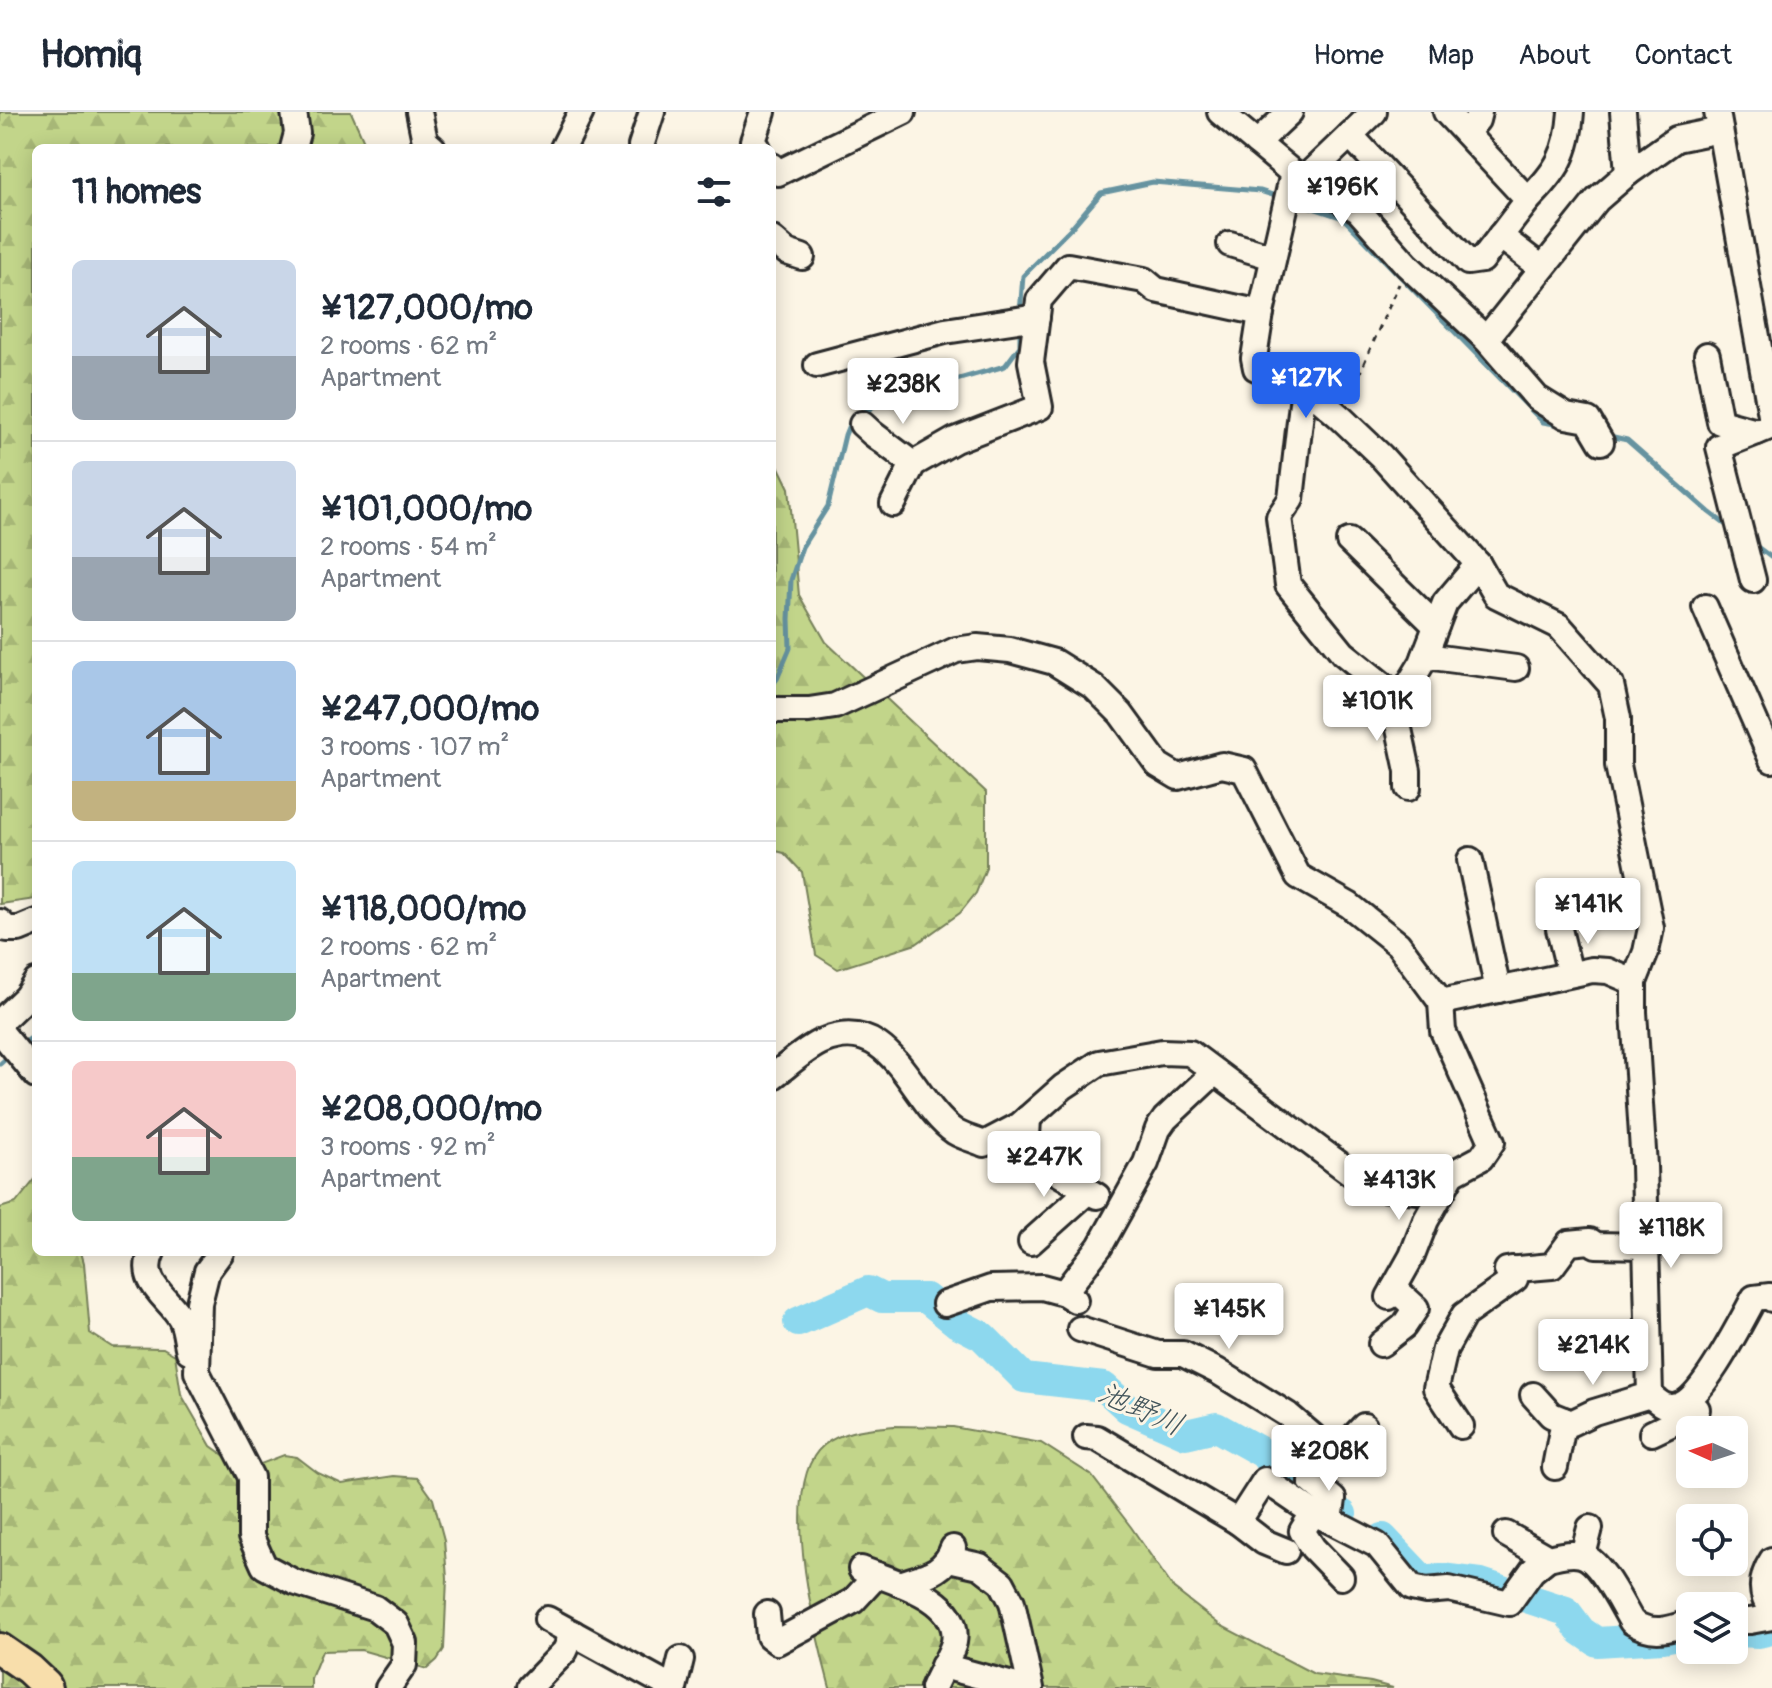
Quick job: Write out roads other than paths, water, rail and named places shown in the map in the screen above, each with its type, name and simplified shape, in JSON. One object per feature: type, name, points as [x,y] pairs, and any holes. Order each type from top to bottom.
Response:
[{"type":"main road","points":[[0,1649],[29,1669],[47,1688]]},
{"type":"street","points":[[294,112],[297,133],[294,144]]},
{"type":"street","points":[[419,112],[425,141],[428,144]]},
{"type":"street","points":[[565,144],[581,112]]},
{"type":"street","points":[[642,144],[652,112]]},
{"type":"street","points":[[755,144],[753,141],[763,112]]},
{"type":"street","points":[[776,172],[903,112]]},
{"type":"street","points":[[1220,112],[1298,176],[1358,210],[1407,265],[1486,339],[1537,398],[1566,416],[1588,420],[1591,440]]},
{"type":"street","points":[[1257,143],[1290,112]]},
{"type":"street","points":[[1374,112],[1298,176],[1273,257],[1254,358],[1256,368],[1304,386],[1340,417],[1381,456],[1478,564],[1496,595],[1559,626],[1611,685],[1618,718],[1618,765],[1651,928],[1646,952],[1634,982],[1644,1166],[1650,1395],[1662,1406],[1676,1407],[1691,1399],[1730,1343],[1754,1298],[1770,1296],[1772,1299]]},
{"type":"street","points":[[1446,112],[1528,200]]},
{"type":"street","points":[[1466,133],[1477,120],[1479,112]]},
{"type":"street","points":[[1350,135],[1468,262],[1482,260],[1528,200],[1549,179],[1563,156],[1571,112]]},
{"type":"street","points":[[1623,112],[1628,173]]},
{"type":"street","points":[[1486,339],[1597,200],[1628,173],[1676,139],[1719,121],[1767,426]]},
{"type":"street","points":[[1500,236],[1542,268]]},
{"type":"street","points":[[776,242],[787,252],[802,257]]},
{"type":"street","points":[[1230,244],[1273,257]]},
{"type":"street","points":[[893,504],[913,464],[955,440],[1040,407],[1031,362],[1039,300],[1068,266],[1144,280],[1156,290],[1261,313]]},
{"type":"street","points":[[817,365],[945,331],[1037,317]]},
{"type":"street","points":[[1707,355],[1720,422],[1767,426]]},
{"type":"street","points":[[1304,386],[1291,499],[1279,517],[1288,585],[1343,653],[1400,699]]},
{"type":"street","points":[[862,424],[913,464]]},
{"type":"street","points":[[1753,580],[1719,447],[1767,426]]},
{"type":"street","points":[[1349,541],[1436,626]]},
{"type":"street","points":[[1408,788],[1408,771],[1398,724],[1400,699],[1425,656],[1445,603],[1478,564]]},
{"type":"street","points":[[1705,607],[1772,760]]},
{"type":"street","points":[[776,710],[835,706],[956,650],[977,647],[1010,650],[1054,662],[1094,687],[1121,714],[1158,765],[1178,777],[1222,765],[1244,770],[1298,876],[1349,905],[1398,944],[1441,1002],[1443,1031],[1492,1142],[1481,1158],[1419,1191],[1370,1187],[1190,1053],[1162,1052],[1099,1063],[1063,1087],[1020,1125],[984,1144],[955,1132],[939,1117],[883,1047],[864,1037],[840,1036],[821,1042],[776,1074]]},
{"type":"street","points":[[1425,656],[1516,668]]},
{"type":"street","points":[[1470,860],[1498,990]]},
{"type":"street","points":[[0,922],[7,929],[19,929],[32,924]]},
{"type":"street","points":[[1559,929],[1570,974]]},
{"type":"street","points":[[1441,1002],[1592,970],[1608,971],[1634,982]]},
{"type":"street","points":[[32,988],[2,1020],[0,1031],[32,1070]]},
{"type":"street","points":[[945,1304],[991,1288],[1042,1287],[1070,1297],[1146,1163],[1158,1129],[1215,1072]]},
{"type":"street","points":[[1028,1118],[1030,1149],[1058,1173],[1092,1194],[1031,1242]]},
{"type":"street","points":[[1381,1344],[1404,1326],[1416,1308],[1391,1293],[1412,1256],[1426,1220],[1454,1172]]},
{"type":"street","points":[[1461,1426],[1436,1388],[1445,1349],[1464,1315],[1515,1279],[1518,1265],[1552,1266],[1569,1243],[1590,1241],[1596,1245],[1646,1246]]},
{"type":"street","points":[[150,1256],[148,1260],[154,1289],[180,1317],[197,1372],[251,1477],[251,1537],[264,1566],[294,1582],[375,1608],[396,1624],[405,1643],[404,1665],[388,1688]]},
{"type":"street","points":[[197,1372],[199,1303],[207,1271],[218,1256]]},
{"type":"street","points":[[1080,1329],[1158,1354],[1183,1354],[1288,1415],[1336,1456]]},
{"type":"street","points":[[1652,1433],[1694,1413],[1711,1392],[1724,1368],[1717,1362]]},
{"type":"street","points":[[1533,1395],[1551,1415],[1571,1423],[1594,1412],[1650,1395]]},
{"type":"street","points":[[1555,1467],[1564,1420]]},
{"type":"street","points":[[1341,1577],[1313,1548],[1302,1531],[1322,1516],[1333,1499],[1311,1481],[1364,1426]]},
{"type":"street","points":[[1086,1437],[1097,1438],[1238,1522],[1264,1542],[1286,1551]]},
{"type":"street","points":[[1238,1522],[1265,1480],[1322,1516],[1377,1545],[1412,1588],[1426,1591],[1449,1589],[1509,1603],[1532,1571],[1548,1558],[1583,1555],[1596,1563],[1632,1622],[1640,1627],[1665,1631],[1676,1627]]},
{"type":"street","points":[[1583,1555],[1590,1528]]},
{"type":"street","points":[[1506,1534],[1548,1558]]},
{"type":"street","points":[[767,1614],[769,1636],[777,1642],[853,1601],[879,1576],[929,1576],[951,1553],[980,1566],[1002,1583],[1012,1602],[1031,1688]]},
{"type":"street","points":[[1748,1621],[1772,1614],[1762,1586],[1764,1572],[1772,1560]]},
{"type":"street","points":[[879,1576],[926,1594],[942,1607],[953,1624],[954,1642],[933,1688]]},
{"type":"street","points":[[547,1619],[673,1688],[681,1659]]},
{"type":"street","points":[[529,1688],[565,1651],[573,1633]]},
{"type":"street","points":[[943,1666],[976,1682],[1024,1688]]},
{"type":"waterway","points":[[1020,313],[1023,276],[1101,193],[1153,182],[1260,191],[1282,198]]},
{"type":"waterway","points":[[1295,202],[1343,218],[1543,422],[1561,425]]},
{"type":"waterway","points":[[776,680],[790,648],[791,580],[802,547],[828,506],[851,420],[882,401],[1005,366],[1020,346],[1020,327]]},
{"type":"waterway","points":[[1605,435],[1627,440],[1730,528]]},
{"type":"waterway","points":[[1752,543],[1772,558]]},
{"type":"waterway","points":[[22,1045],[32,1037]]},
{"type":"waterway","points":[[0,1064],[11,1054]]},
{"type":"waterway","name":"池野川","points":[[798,1322],[868,1291],[882,1298],[926,1298],[957,1323],[982,1336],[1024,1378],[1104,1387],[1127,1408],[1186,1434],[1216,1427],[1263,1453],[1281,1476],[1342,1514]]},
{"type":"waterway","name":"池野川","points":[[1383,1538],[1423,1580],[1441,1578],[1481,1583],[1566,1611],[1581,1631],[1597,1642],[1676,1636]]},
{"type":"waterway","name":"池野川","points":[[1748,1633],[1772,1630]]}]
